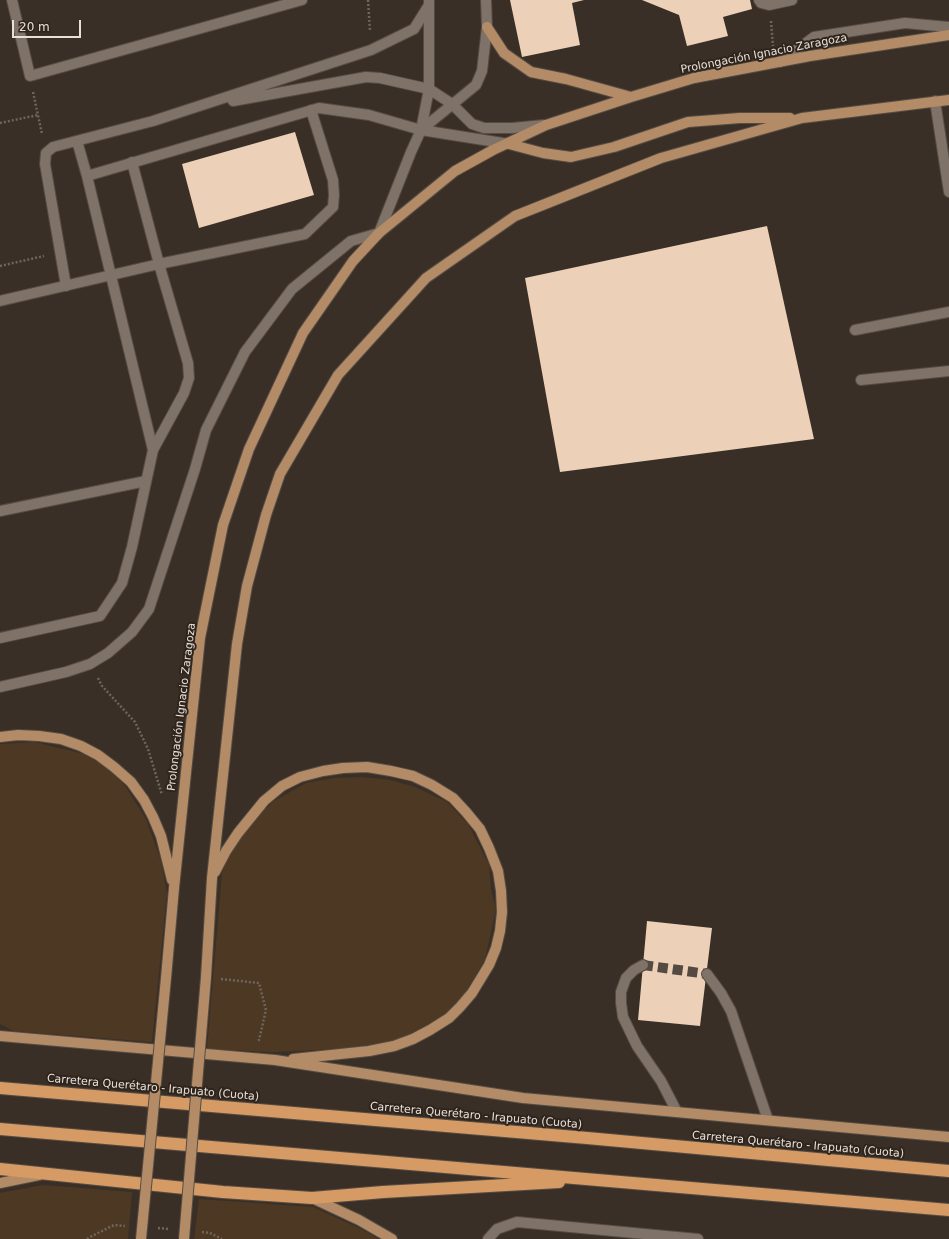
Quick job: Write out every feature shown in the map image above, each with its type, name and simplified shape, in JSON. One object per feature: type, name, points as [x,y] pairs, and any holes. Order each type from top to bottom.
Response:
[{"type":"highway","name":"Carretera Querétaro - Irapuato (Cuota)","points":[[0,1088],[587,1138],[949,1171]]},
{"type":"highway","points":[[0,1129],[949,1210]]},
{"type":"highway","points":[[0,1170],[223,1192],[312,1198],[383,1192],[600,1180]]},
{"type":"main road","points":[[487,27],[504,52],[531,72],[566,79],[631,97]]},
{"type":"main road","name":"Prolongación Ignacio Zaragoza","points":[[141,1239],[174,888],[200,638],[223,525],[248,449],[303,333],[353,262],[379,233],[455,171],[546,125],[694,78],[949,35]]},
{"type":"main road","points":[[509,144],[543,153],[571,157],[614,147],[688,122],[740,118],[802,118],[949,100]]},
{"type":"main road","points":[[184,1239],[206,977],[212,878],[237,644],[247,586],[266,515],[280,474],[338,375],[426,278],[514,216],[661,158],[802,118]]},
{"type":"main road","points":[[0,737],[18,735],[61,739],[81,746],[98,755],[114,767],[131,782],[144,800],[153,817],[161,836],[174,888]]},
{"type":"main road","points":[[212,878],[226,851],[251,816],[264,801],[282,786],[300,776],[343,768],[368,767],[412,776],[432,785],[453,798],[480,829],[498,871],[502,912],[496,948],[483,975],[472,993],[449,1018],[413,1039],[394,1046],[369,1051],[275,1060]]},
{"type":"main road","points":[[2,1035],[275,1060],[523,1098],[949,1137]]},
{"type":"main road","points":[[0,1183],[48,1174]]},
{"type":"main road","points":[[312,1198],[359,1220],[392,1239]]},
{"type":"street","points":[[12,0],[30,76],[302,0]]},
{"type":"street","points":[[421,130],[476,85],[482,71],[487,27],[486,0]]},
{"type":"street","points":[[759,0],[761,3],[769,5],[792,0]]},
{"type":"street","points":[[66,286],[45,164],[46,153],[53,147],[153,121],[196,108],[371,50],[414,29],[429,2]]},
{"type":"street","points":[[0,687],[66,672],[90,664],[108,653],[132,632],[149,609],[206,430],[245,352],[292,289],[351,241],[379,233],[410,152],[421,130],[429,89],[429,2]]},
{"type":"street","points":[[777,63],[814,37],[905,23],[949,26]]},
{"type":"street","points":[[196,108],[366,77],[380,78],[429,89],[452,104],[472,124],[484,128],[512,128],[546,125]]},
{"type":"street","points":[[935,101],[949,192]]},
{"type":"street","points":[[87,176],[318,108],[369,115],[421,130],[509,144]]},
{"type":"street","points":[[0,301],[159,264],[304,234],[333,207],[334,195],[333,180],[311,110]]},
{"type":"street","points":[[77,141],[87,176],[153,450]]},
{"type":"street","points":[[0,638],[100,616],[122,583],[132,547],[153,450],[184,393],[189,378],[188,363],[159,264],[132,162]]},
{"type":"street","points":[[855,330],[949,312]]},
{"type":"street","points":[[861,380],[949,371]]},
{"type":"street","points":[[0,511],[146,481]]},
{"type":"street","points":[[0,680],[66,672]]},
{"type":"street","points":[[643,965],[634,970],[626,978],[621,992],[620,1003],[623,1017],[637,1046],[660,1081],[677,1112]]},
{"type":"street","points":[[707,974],[721,993],[731,1011],[768,1120]]},
{"type":"street","points":[[488,1239],[497,1229],[517,1222],[698,1239]]},
{"type":"path","points":[[368,0],[371,50]]},
{"type":"path","points":[[769,5],[777,63]]},
{"type":"path","points":[[30,76],[46,153]]},
{"type":"path","points":[[0,123],[38,115]]},
{"type":"path","points":[[0,266],[60,252]]},
{"type":"path","points":[[206,977],[259,983],[266,1010],[259,1040],[235,1057]]},
{"type":"path","points":[[210,1233],[222,1239]]},
{"type":"shaded area","points":[[34,742],[85,754],[109,769],[125,786],[146,819],[161,861],[167,893],[152,1042],[14,1031],[0,1024],[0,744]]},
{"type":"shaded area","points":[[362,777],[391,780],[415,787],[447,802],[468,824],[489,865],[491,889],[496,910],[485,959],[466,992],[430,1030],[408,1041],[334,1049],[274,1052],[207,1049],[222,873],[238,833],[274,801],[306,783],[334,778]]},
{"type":"shaded area","points":[[43,1185],[132,1192],[128,1239],[0,1239],[0,1193]]},
{"type":"shaded area","points":[[199,1199],[313,1207],[363,1230],[378,1239],[194,1239]]},
{"type":"building","points":[[510,0],[584,0],[572,3],[580,45],[522,57]]},
{"type":"building","points":[[642,0],[750,0],[752,9],[723,17],[728,36],[687,46],[679,15]]},
{"type":"building","points":[[295,132],[314,195],[199,228],[182,164]]},
{"type":"building","points":[[767,226],[814,439],[560,472],[525,278]]},
{"type":"building","points":[[647,921],[712,928],[700,1026],[638,1020]]},
{"type":"tunnel","points":[[643,965],[707,974]]}]
